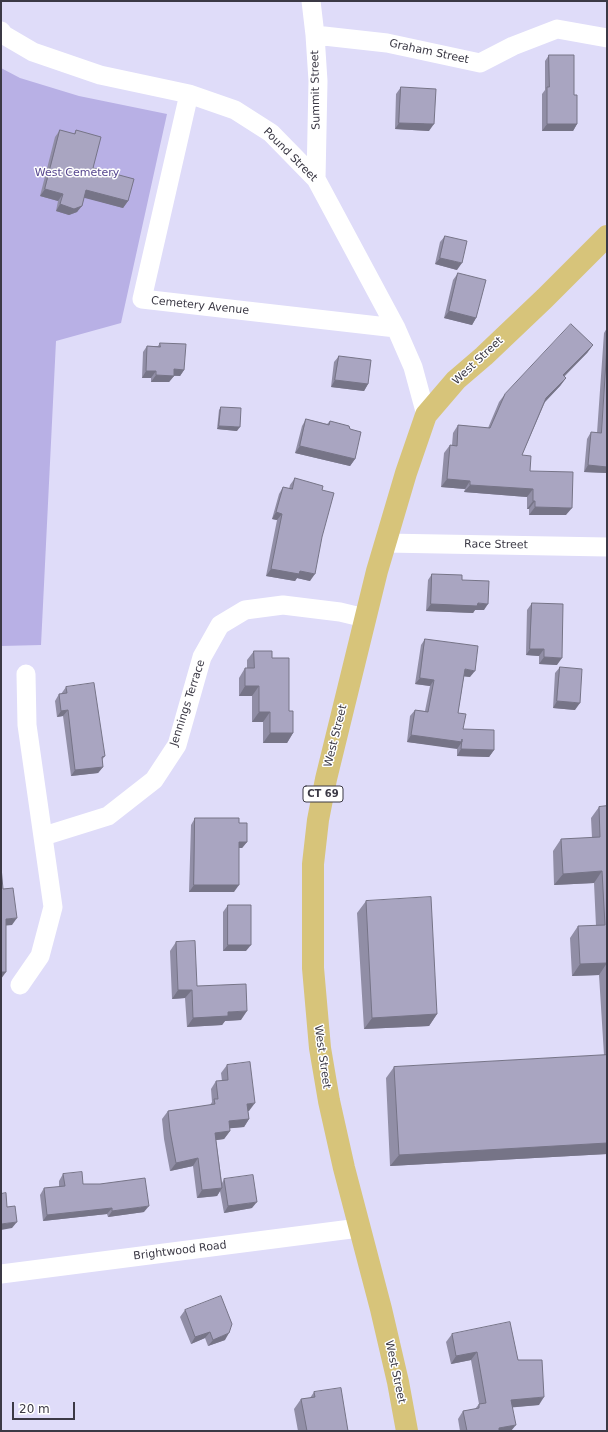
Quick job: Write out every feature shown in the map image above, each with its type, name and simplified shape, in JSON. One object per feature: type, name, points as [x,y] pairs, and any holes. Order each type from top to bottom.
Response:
[{"type":"main road","name":"West Street","points":[[407,1431],[398,1382],[381,1309],[359,1228],[328,1101],[320,1048],[313,968],[313,864],[318,820],[326,779],[365,618],[385,543],[406,473],[426,416],[456,380],[484,356],[545,298],[607,236]]},
{"type":"street","name":"Summit Street","points":[[311,1],[318,81],[316,179]]},
{"type":"street","name":"Graham Street","points":[[315,35],[387,43],[480,62],[513,46],[557,29],[607,38]]},
{"type":"street","name":"Pound Street","points":[[1,32],[33,52],[100,75],[189,94],[235,110],[271,133],[316,179],[396,328],[413,367],[426,416]]},
{"type":"street","name":"Cemetery Avenue","points":[[189,94],[142,300],[396,328]]},
{"type":"street","name":"Race Street","points":[[385,543],[607,547]]},
{"type":"street","name":"Jennings Terrace","points":[[44,836],[108,816],[154,780],[177,745],[202,657],[220,625],[246,610],[283,605],[340,612],[365,618]]},
{"type":"street","points":[[20,985],[40,956],[53,908],[44,836],[27,725],[26,674]]},
{"type":"street","name":"Brightwood Road","points":[[1,1274],[359,1228]]},
{"type":"green space","name":"West Cemetery","points":[[1,68],[20,78],[79,96],[167,114],[121,323],[56,341],[41,645],[1,646]]},
{"type":"building","points":[[549,55],[574,55],[574,95],[577,95],[577,124],[547,124]]},
{"type":"building","points":[[401,87],[436,89],[434,124],[399,123]]},
{"type":"building","points":[[60,130],[75,134],[76,130],[101,137],[93,168],[134,179],[128,201],[86,190],[82,206],[74,209],[60,204],[63,194],[45,189]]},
{"type":"building","points":[[445,236],[467,241],[462,263],[440,258]]},
{"type":"building","points":[[458,273],[486,280],[476,318],[449,311]]},
{"type":"building","points":[[571,324],[593,345],[563,375],[566,378],[546,398],[522,455],[531,456],[530,471],[573,472],[572,508],[535,507],[535,501],[533,501],[533,489],[470,485],[470,481],[447,479],[450,445],[457,446],[458,425],[490,428],[505,394]]},
{"type":"building","points":[[160,343],[186,344],[184,370],[174,369],[174,376],[156,375],[156,371],[146,371],[147,346],[160,347]]},
{"type":"building","points":[[607,346],[607,467],[588,465],[591,432],[601,433]]},
{"type":"building","points":[[339,356],[371,360],[368,384],[335,380]]},
{"type":"building","points":[[221,407],[241,408],[240,427],[219,426]]},
{"type":"building","points":[[306,419],[329,425],[330,421],[349,426],[350,429],[361,432],[355,459],[300,446]]},
{"type":"building","points":[[295,478],[323,486],[322,490],[334,493],[322,537],[315,574],[300,571],[299,574],[271,569],[282,514],[276,512],[283,487],[292,489]]},
{"type":"building","points":[[432,574],[462,575],[462,580],[489,581],[488,604],[478,603],[477,606],[431,604]]},
{"type":"building","points":[[532,603],[563,604],[562,658],[544,657],[544,649],[530,649]]},
{"type":"building","points":[[425,639],[478,646],[475,671],[465,669],[458,713],[466,714],[463,729],[494,730],[494,750],[461,749],[462,742],[411,735],[415,710],[428,712],[434,680],[420,678]]},
{"type":"building","points":[[254,651],[272,651],[272,658],[289,658],[289,711],[293,711],[293,733],[270,733],[270,712],[259,712],[259,686],[245,686],[245,668],[254,668]]},
{"type":"building","points":[[560,667],[582,669],[580,703],[557,701]]},
{"type":"building","points":[[94,683],[105,756],[102,757],[103,767],[75,770],[68,710],[61,711],[59,694],[67,693],[66,687]]},
{"type":"building","points":[[607,806],[607,963],[580,964],[578,926],[605,925],[602,871],[563,874],[561,839],[600,837],[599,807]]},
{"type":"building","points":[[195,818],[239,818],[239,823],[247,823],[247,842],[239,842],[239,885],[194,885]]},
{"type":"building","points":[[1,867],[3,889],[13,888],[17,918],[6,919],[6,972],[1,972]]},
{"type":"building","points":[[431,897],[437,1014],[372,1018],[366,901]]},
{"type":"building","points":[[228,905],[251,905],[251,945],[228,945]]},
{"type":"building","points":[[195,941],[197,986],[246,984],[247,1011],[228,1012],[228,1016],[193,1018],[192,990],[178,990],[176,942]]},
{"type":"building","points":[[607,1055],[607,1143],[399,1155],[394,1067]]},
{"type":"building","points":[[250,1062],[255,1103],[247,1104],[249,1119],[229,1121],[230,1131],[215,1133],[222,1188],[202,1190],[198,1158],[176,1163],[168,1111],[215,1104],[214,1099],[218,1099],[216,1081],[228,1080],[227,1065]]},
{"type":"building","points":[[82,1172],[83,1184],[100,1184],[145,1178],[149,1206],[112,1211],[112,1208],[47,1215],[44,1188],[65,1186],[63,1174]]},
{"type":"building","points":[[253,1175],[257,1202],[228,1206],[224,1179]]},
{"type":"building","points":[[6,1193],[7,1207],[15,1206],[17,1222],[1,1224],[1,1194]]},
{"type":"building","points":[[221,1296],[232,1324],[229,1333],[213,1340],[210,1332],[195,1337],[185,1310]]},
{"type":"building","points":[[510,1322],[518,1360],[542,1360],[544,1397],[511,1400],[516,1425],[499,1428],[499,1431],[467,1431],[463,1411],[479,1408],[479,1404],[486,1403],[477,1352],[456,1356],[452,1334]]},
{"type":"building","points":[[341,1388],[348,1431],[307,1431],[301,1399],[315,1397],[314,1392]]}]
